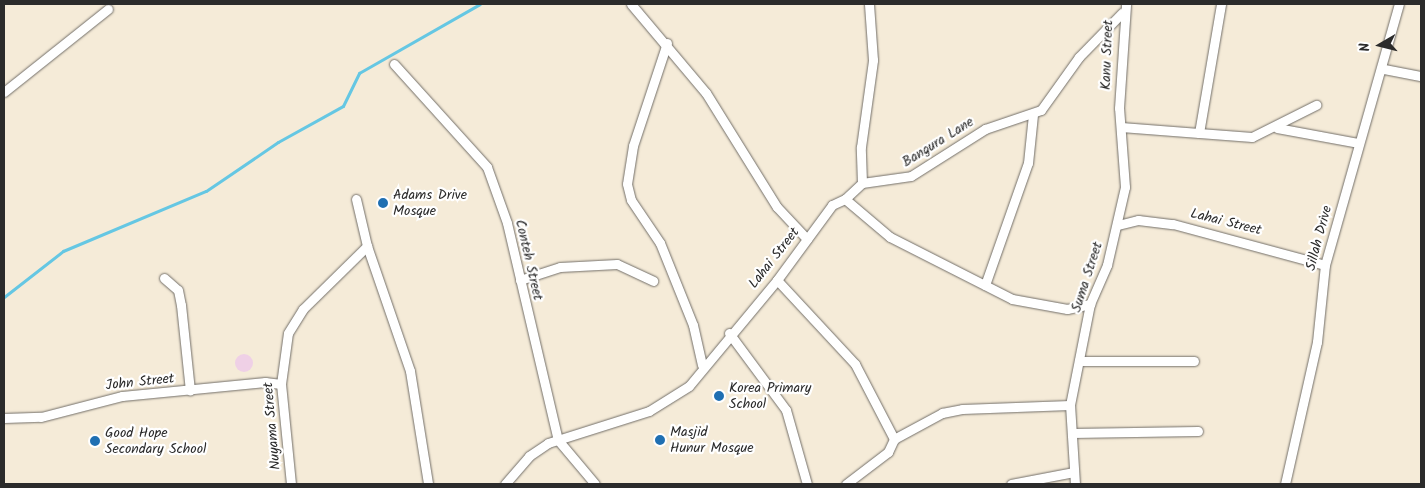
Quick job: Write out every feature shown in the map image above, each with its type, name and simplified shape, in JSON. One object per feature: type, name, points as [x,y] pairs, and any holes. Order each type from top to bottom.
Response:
[{"type":"street","points":[[631,4],[667,43],[706,93],[777,207],[807,239]]},
{"type":"street","points":[[869,4],[872,60],[861,147],[862,183],[845,199],[890,236],[985,285],[1044,307],[1078,309],[1090,304]]},
{"type":"street","points":[[1199,133],[1220,4]]},
{"type":"street","name":"Sillah Drive","points":[[1285,484],[1317,342],[1325,265],[1358,143],[1384,69],[1399,4]]},
{"type":"street","points":[[985,285],[1028,163],[1033,115],[1124,8]]},
{"type":"street","name":"Kanu Street","points":[[1119,108],[1124,8]]},
{"type":"street","points":[[4,92],[108,10]]},
{"type":"street","points":[[667,43],[633,146],[627,184],[631,200],[660,243],[693,325],[702,365]]},
{"type":"street","name":"Conteh Street","points":[[394,64],[487,167],[507,223],[558,440],[595,484]]},
{"type":"street","points":[[1384,69],[1421,76]]},
{"type":"street","points":[[1121,127],[1199,133],[1240,139],[1277,128],[1316,105]]},
{"type":"street","name":"Suma Street","points":[[1075,484],[1070,405],[1090,304],[1118,225],[1125,187],[1119,108]]},
{"type":"street","name":"Bangura Lane","points":[[862,183],[911,176],[985,129],[1033,115]]},
{"type":"street","points":[[1277,128],[1358,143]]},
{"type":"street","points":[[356,199],[367,246],[410,371],[428,484]]},
{"type":"street","name":"Lahai Street","points":[[505,484],[529,456],[558,440],[649,411],[689,386],[702,365],[777,280],[832,205],[845,199]]},
{"type":"street","name":"Lahai Street","points":[[1118,225],[1138,220],[1174,224],[1325,265]]},
{"type":"street","name":"Nuyama Street","points":[[291,484],[281,384],[288,333],[303,309],[367,246]]},
{"type":"street","points":[[520,280],[560,267],[617,264],[653,281]]},
{"type":"street","points":[[164,278],[178,290],[182,305],[190,391]]},
{"type":"street","points":[[777,280],[855,364],[894,440]]},
{"type":"street","points":[[729,333],[786,410],[807,484]]},
{"type":"street","points":[[1080,361],[1194,361]]},
{"type":"street","name":"John Street","points":[[4,418],[41,417],[122,396],[190,391],[265,382],[281,384]]},
{"type":"street","points":[[846,484],[882,457],[894,440],[942,413],[962,409],[1070,405]]},
{"type":"street","points":[[1072,433],[1198,431]]},
{"type":"street","points":[[1011,484],[1074,472]]},
{"type":"shaded area","points":[[244,354],[250,357],[253,363],[250,369],[244,372],[238,369],[235,363],[238,357]]},
{"type":"waterway","points":[[4,297],[63,251],[206,191],[278,142],[343,106],[359,73],[480,4]]},
{"type":"place","name":"Adams Drive Mosque","points":[[383,203]]},
{"type":"place","name":"Korea Primary School","points":[[719,396]]},
{"type":"place","name":"Masjid Hunur Mosque","points":[[660,440]]},
{"type":"place","name":"Good Hope Secondary School","points":[[95,441]]}]
